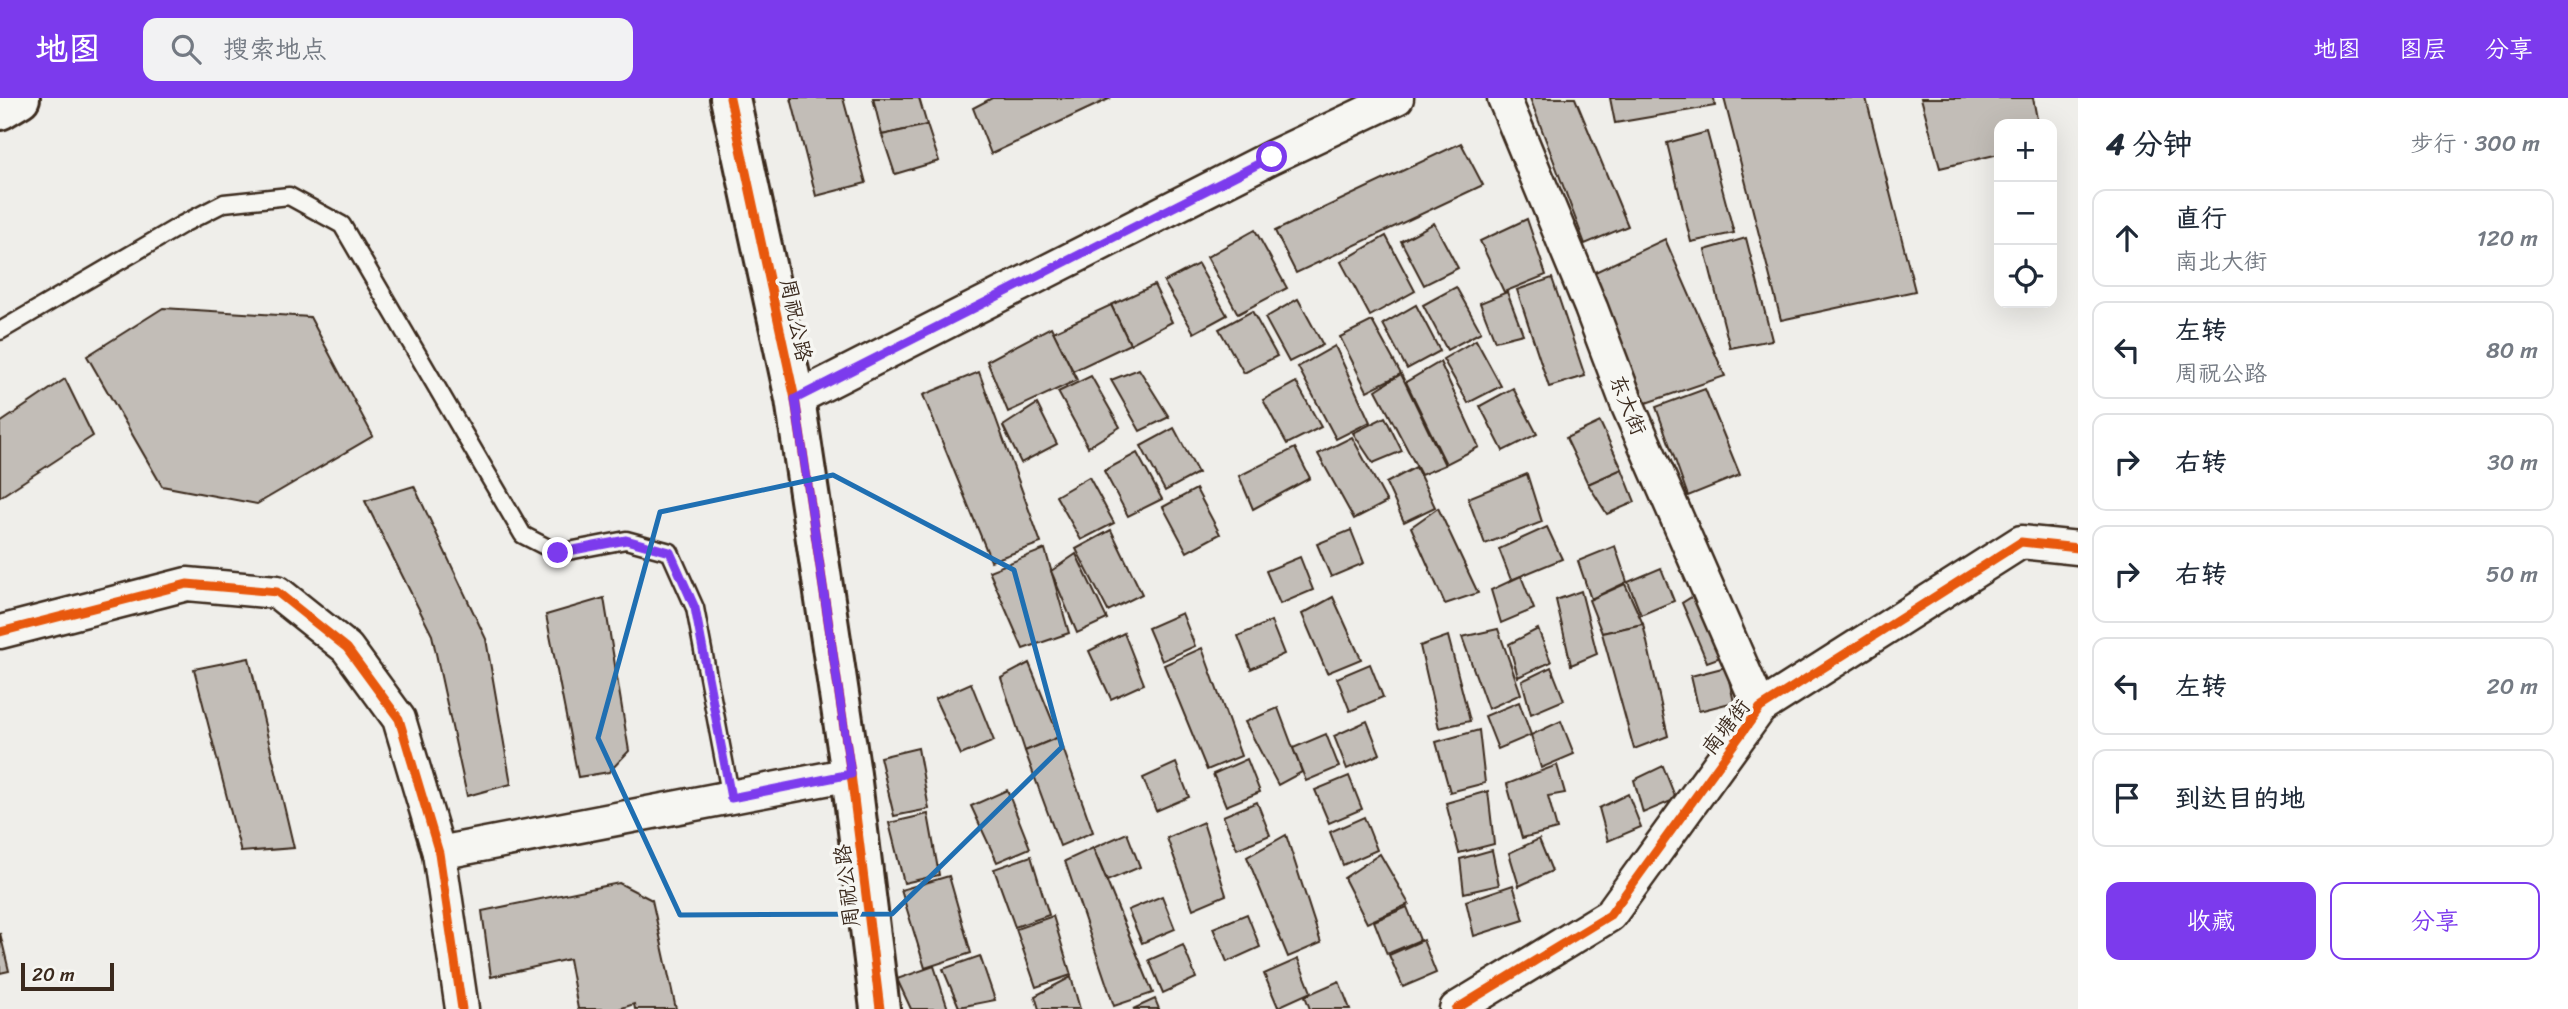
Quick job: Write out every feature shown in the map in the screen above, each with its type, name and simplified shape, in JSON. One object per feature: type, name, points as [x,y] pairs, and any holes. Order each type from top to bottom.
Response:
[{"type":"street","points":[[0,110],[20,98]]},
{"type":"street","name":"周祝公路","points":[[730,98],[795,399],[851,774],[880,1009]]},
{"type":"street","points":[[795,399],[1272,157],[1397,98]]},
{"type":"street","name":"东大街","points":[[1504,98],[1591,308],[1628,406],[1760,708]]},
{"type":"street","name":"南塘街","points":[[1456,1009],[1610,915],[1760,708],[2021,542],[2078,548]]},
{"type":"street","points":[[0,632],[187,584],[277,592],[347,648],[399,719],[439,853],[461,1009]]},
{"type":"street","points":[[439,853],[851,774]]},
{"type":"lane","points":[[0,331],[183,224],[224,203],[289,196],[342,225],[523,535],[558,553],[626,540],[670,552],[695,608],[731,798]]},
{"type":"highlighted area","points":[[833,475],[1014,570],[1062,747],[892,914],[680,915],[598,738],[660,512]]},
{"type":"building","points":[[791,98],[843,98],[866,183],[816,196]]},
{"type":"building","points":[[873,98],[919,98],[927,125],[882,135]]},
{"type":"building","points":[[992,98],[1111,98],[991,154],[973,108]]},
{"type":"building","points":[[1530,98],[1575,98],[1628,226],[1585,244]]},
{"type":"building","points":[[1610,98],[1714,98],[1715,106],[1615,123]]},
{"type":"building","points":[[1724,98],[1866,98],[1915,291],[1781,320]]},
{"type":"building","points":[[1921,98],[2033,98],[2037,119],[1994,119],[1994,155],[1940,168]]},
{"type":"building","points":[[927,125],[939,161],[895,174],[882,135]]},
{"type":"building","points":[[1707,132],[1734,233],[1691,242],[1667,143]]},
{"type":"building","points":[[1461,143],[1483,185],[1296,273],[1275,231]]},
{"type":"building","points":[[1527,219],[1546,275],[1504,292],[1480,241]]},
{"type":"building","points":[[1434,223],[1458,268],[1424,285],[1401,241]]},
{"type":"building","points":[[1255,230],[1287,288],[1238,314],[1207,257]]},
{"type":"building","points":[[1386,236],[1415,291],[1370,316],[1341,262]]},
{"type":"building","points":[[1746,238],[1772,340],[1730,348],[1705,250]]},
{"type":"building","points":[[1665,239],[1725,376],[1646,403],[1593,273]]},
{"type":"building","points":[[1198,264],[1227,315],[1194,333],[1164,282]]},
{"type":"building","points":[[1552,278],[1585,376],[1549,387],[1517,290]]},
{"type":"building","points":[[1154,285],[1172,322],[1130,344],[1111,305]]},
{"type":"building","points":[[1456,287],[1481,332],[1447,350],[1423,305]]},
{"type":"building","points":[[1507,292],[1523,334],[1495,341],[1480,303]]},
{"type":"building","points":[[1298,299],[1323,345],[1289,362],[1265,318]]},
{"type":"building","points":[[1111,305],[1130,344],[1073,371],[1053,332]]},
{"type":"building","points":[[1416,305],[1440,351],[1407,369],[1383,324]]},
{"type":"building","points":[[163,308],[310,317],[373,436],[257,504],[162,486],[87,356]]},
{"type":"building","points":[[1252,311],[1277,356],[1244,373],[1219,329]]},
{"type":"building","points":[[1372,321],[1401,374],[1367,391],[1340,337]]},
{"type":"building","points":[[1051,327],[1077,380],[1008,412],[987,361]]},
{"type":"building","points":[[1476,340],[1501,386],[1468,403],[1443,359]]},
{"type":"building","points":[[1335,346],[1370,422],[1336,439],[1298,367]]},
{"type":"building","points":[[1440,362],[1479,447],[1446,464],[1406,382]]},
{"type":"building","points":[[1139,369],[1169,417],[1140,431],[1111,380]]},
{"type":"building","points":[[979,372],[1041,543],[991,561],[923,395]]},
{"type":"building","points":[[1401,374],[1445,465],[1421,475],[1376,390]]},
{"type":"building","points":[[1091,376],[1120,427],[1088,447],[1058,392]]},
{"type":"building","points":[[65,379],[93,436],[0,497],[0,423]]},
{"type":"building","points":[[1296,382],[1321,427],[1287,444],[1263,400]]},
{"type":"building","points":[[1513,388],[1537,434],[1503,451],[1480,406]]},
{"type":"building","points":[[1705,389],[1740,475],[1688,496],[1656,407]]},
{"type":"building","points":[[1037,404],[1057,444],[1021,463],[1003,426]]},
{"type":"building","points":[[1385,417],[1402,451],[1373,463],[1353,433]]},
{"type":"building","points":[[1600,422],[1622,469],[1588,484],[1566,438]]},
{"type":"building","points":[[1174,428],[1198,473],[1165,491],[1141,446]]},
{"type":"building","points":[[1352,437],[1387,502],[1354,519],[1318,454]]},
{"type":"building","points":[[1295,448],[1310,478],[1253,509],[1239,476]]},
{"type":"building","points":[[1137,453],[1162,499],[1128,516],[1104,471]]},
{"type":"building","points":[[1416,467],[1435,507],[1404,522],[1386,483]]},
{"type":"building","points":[[1622,469],[1635,502],[1607,514],[1588,484]]},
{"type":"building","points":[[1527,474],[1542,522],[1485,544],[1468,498]]},
{"type":"building","points":[[1089,477],[1114,523],[1081,540],[1056,496]]},
{"type":"building","points":[[414,486],[486,639],[511,784],[467,796],[432,635],[365,501]]},
{"type":"building","points":[[1196,489],[1220,534],[1187,552],[1163,507]]},
{"type":"building","points":[[1438,508],[1478,593],[1445,604],[1411,527]]},
{"type":"building","points":[[1547,527],[1562,559],[1511,580],[1499,549]]},
{"type":"building","points":[[1111,530],[1142,594],[1108,611],[1076,549]]},
{"type":"building","points":[[1351,530],[1364,563],[1331,577],[1317,544]]},
{"type":"building","points":[[1615,546],[1627,582],[1591,599],[1578,561]]},
{"type":"building","points":[[1045,549],[1069,633],[1023,649],[989,571]]},
{"type":"building","points":[[1076,554],[1107,619],[1077,633],[1051,571]]},
{"type":"building","points":[[1300,557],[1313,590],[1280,604],[1266,571]]},
{"type":"building","points":[[1661,568],[1674,601],[1641,615],[1628,582]]},
{"type":"building","points":[[1521,576],[1534,609],[1501,623],[1491,590]]},
{"type":"building","points":[[1625,584],[1643,624],[1602,633],[1589,600]]},
{"type":"building","points":[[1706,588],[1732,653],[1707,662],[1682,603]]},
{"type":"building","points":[[1581,591],[1597,654],[1571,665],[1556,600]]},
{"type":"building","points":[[1333,597],[1361,659],[1327,673],[1302,614]]},
{"type":"building","points":[[604,598],[629,751],[609,772],[578,777],[546,615]]},
{"type":"building","points":[[1182,613],[1195,646],[1162,661],[1148,628]]},
{"type":"building","points":[[1271,621],[1284,654],[1251,669],[1238,636]]},
{"type":"building","points":[[1643,624],[1668,736],[1634,749],[1602,633]]},
{"type":"building","points":[[1498,629],[1521,694],[1488,709],[1462,637]]},
{"type":"building","points":[[1538,629],[1551,662],[1518,677],[1509,644]]},
{"type":"building","points":[[1124,633],[1144,684],[1111,699],[1089,651]]},
{"type":"building","points":[[1448,636],[1470,721],[1439,728],[1420,646]]},
{"type":"building","points":[[1202,648],[1241,756],[1207,770],[1164,665]]},
{"type":"building","points":[[249,658],[294,848],[241,852],[194,669]]},
{"type":"building","points":[[1029,663],[1059,737],[1025,751],[1001,678]]},
{"type":"building","points":[[1370,664],[1383,697],[1350,711],[1337,678]]},
{"type":"building","points":[[1551,667],[1564,700],[1531,714],[1522,681]]},
{"type":"building","points":[[1726,667],[1734,702],[1699,711],[1691,676]]},
{"type":"building","points":[[971,683],[994,741],[961,755],[935,699]]},
{"type":"building","points":[[1519,702],[1531,735],[1498,749],[1485,716]]},
{"type":"building","points":[[1278,708],[1302,772],[1278,785],[1245,722]]},
{"type":"building","points":[[1367,721],[1380,754],[1347,769],[1334,736]]},
{"type":"building","points":[[1561,721],[1574,754],[1541,768],[1531,735]]},
{"type":"building","points":[[1479,730],[1485,783],[1450,792],[1436,742]]},
{"type":"building","points":[[1326,734],[1339,767],[1306,781],[1293,748]]},
{"type":"building","points":[[1059,737],[1093,832],[1060,846],[1025,751]]},
{"type":"building","points":[[918,748],[929,809],[894,816],[880,757]]},
{"type":"building","points":[[1247,759],[1260,792],[1226,806],[1213,774]]},
{"type":"building","points":[[1176,763],[1189,797],[1156,811],[1143,778]]},
{"type":"building","points":[[1557,765],[1565,793],[1548,796],[1557,829],[1522,838],[1507,784]]},
{"type":"building","points":[[1663,766],[1676,799],[1643,813],[1634,780]]},
{"type":"building","points":[[1349,776],[1362,809],[1329,823],[1315,790]]},
{"type":"building","points":[[1007,790],[1030,848],[997,862],[971,806]]},
{"type":"building","points":[[1488,791],[1494,844],[1459,853],[1446,803]]},
{"type":"building","points":[[1628,794],[1641,827],[1608,841],[1599,808]]},
{"type":"building","points":[[1257,802],[1270,835],[1237,849],[1223,816]]},
{"type":"building","points":[[928,814],[939,875],[904,883],[889,823]]},
{"type":"building","points":[[1364,817],[1377,850],[1343,865],[1330,832]]},
{"type":"building","points":[[1203,822],[1226,895],[1193,909],[1167,838]]},
{"type":"building","points":[[1127,833],[1140,867],[1107,881],[1093,848]]},
{"type":"building","points":[[1286,835],[1321,943],[1288,957],[1247,857]]},
{"type":"building","points":[[1539,839],[1552,871],[1519,886],[1509,853]]},
{"type":"building","points":[[1093,848],[1153,993],[1114,1006],[1065,861]]},
{"type":"building","points":[[1492,850],[1499,885],[1464,893],[1460,859]]},
{"type":"building","points":[[1380,854],[1409,904],[1367,923],[1344,878]]},
{"type":"building","points":[[1031,856],[1049,915],[1015,927],[994,869]]},
{"type":"building","points":[[949,876],[971,953],[925,968],[901,890]]},
{"type":"building","points":[[619,883],[652,900],[676,1009],[635,1009],[634,1004],[619,1009],[578,1009],[569,959],[491,977],[482,911]]},
{"type":"building","points":[[1513,885],[1524,920],[1474,936],[1466,901]]},
{"type":"building","points":[[1162,896],[1175,929],[1142,943],[1128,910]]},
{"type":"building","points":[[1407,907],[1420,940],[1387,954],[1374,921]]},
{"type":"building","points":[[1247,914],[1260,947],[1227,962],[1213,928]]},
{"type":"building","points":[[1053,916],[1071,975],[1036,987],[1016,929]]},
{"type":"building","points":[[0,933],[9,971],[0,973]]},
{"type":"building","points":[[1423,940],[1436,973],[1403,987],[1389,955]]},
{"type":"building","points":[[1183,945],[1196,978],[1163,993],[1149,960]]},
{"type":"building","points":[[980,956],[995,1000],[959,1007],[943,969]]},
{"type":"building","points":[[1298,959],[1311,992],[1278,1007],[1264,974]]},
{"type":"building","points":[[934,966],[948,1009],[911,1009],[897,979]]},
{"type":"building","points":[[1071,977],[1080,1009],[1039,1009],[1035,996]]},
{"type":"building","points":[[1339,981],[1350,1009],[1310,1009],[1305,996]]},
{"type":"building","points":[[1155,999],[1159,1009],[1133,1009]]},
{"type":"cycle path","points":[[730,98],[795,399],[851,774],[880,1009]]},
{"type":"cycle path","points":[[1456,1009],[1610,915],[1760,708],[2021,542],[2078,548]]},
{"type":"cycle path","points":[[0,632],[187,584],[277,592],[347,648],[399,719],[439,853],[462,1009]]},
{"type":"route","points":[[558,553],[626,540],[670,552],[695,608],[731,798],[851,774],[795,399],[1272,157]]}]
